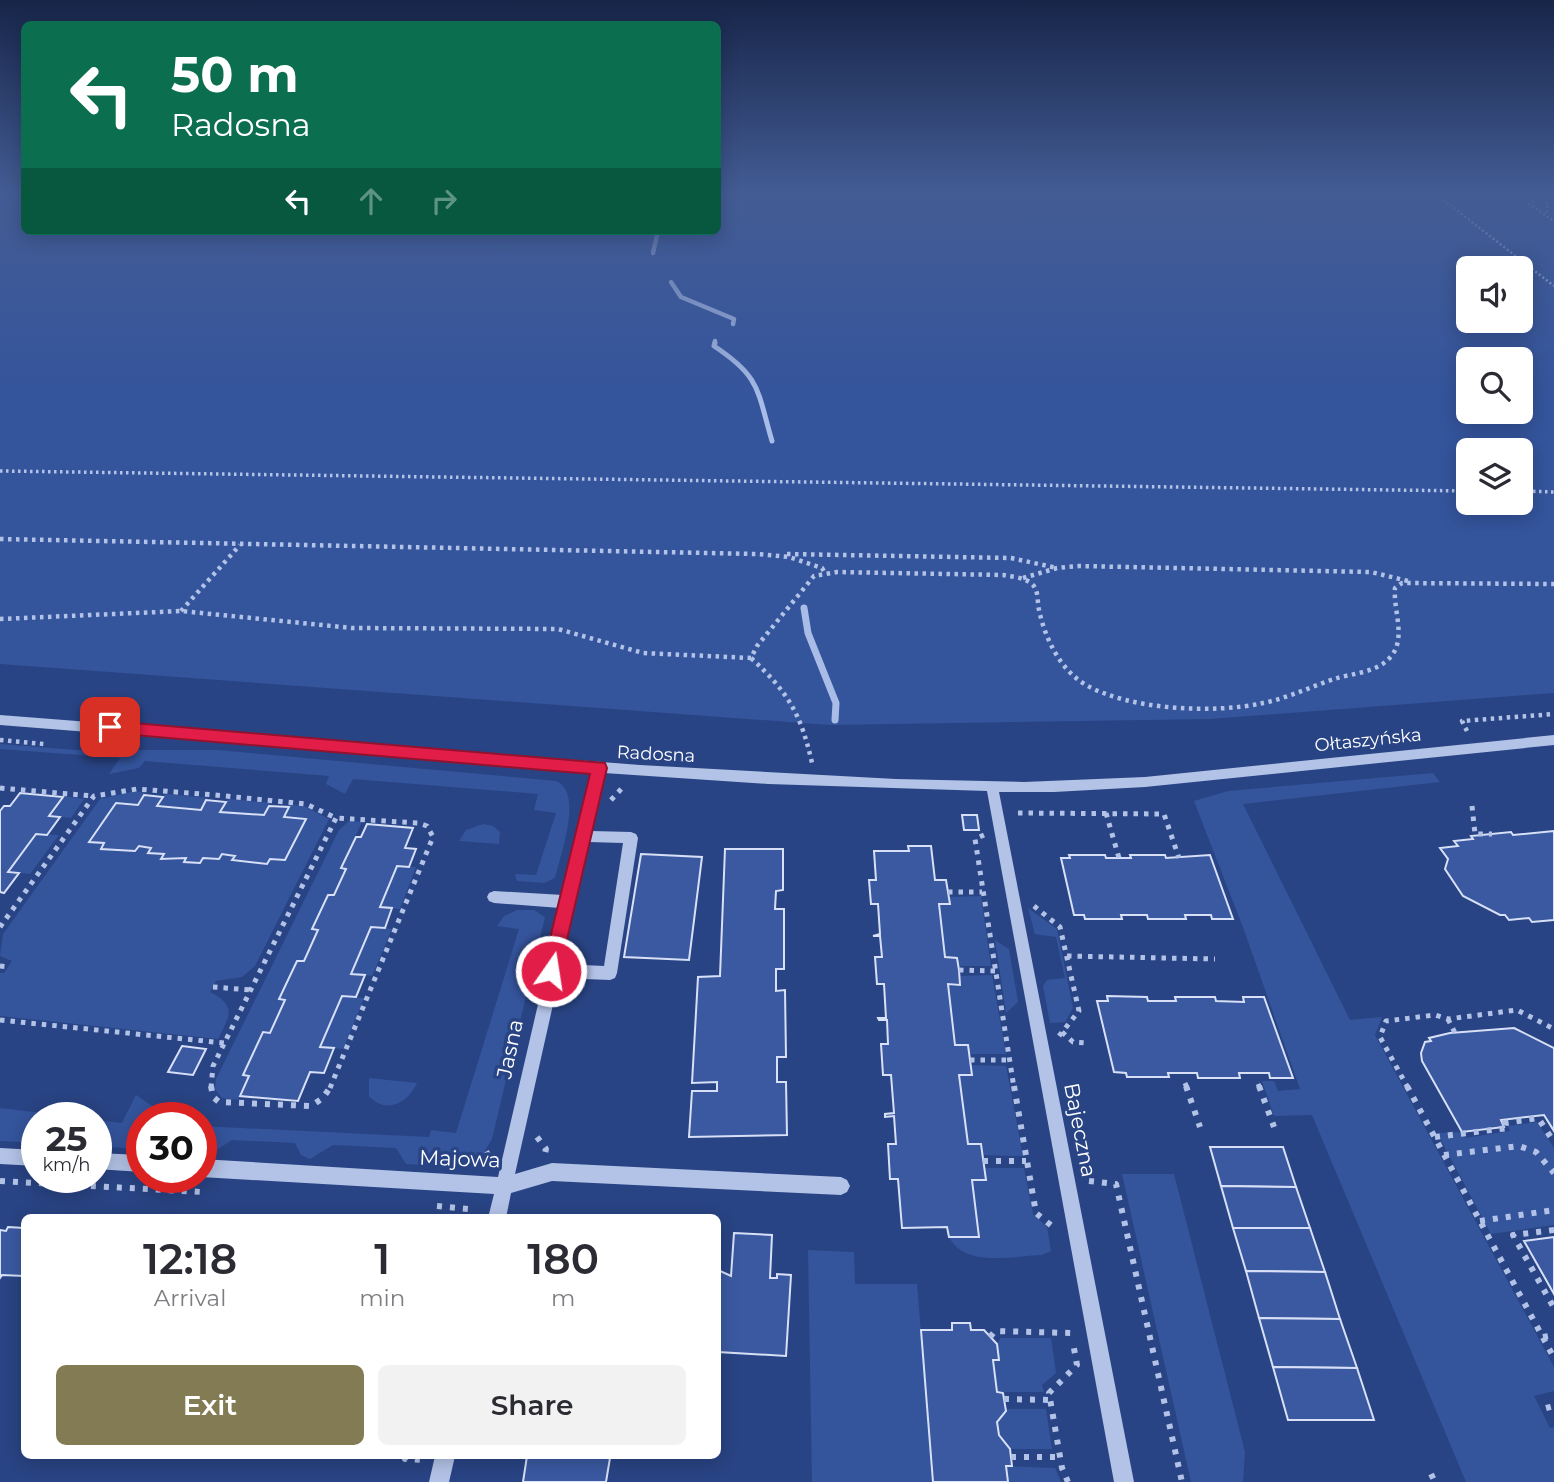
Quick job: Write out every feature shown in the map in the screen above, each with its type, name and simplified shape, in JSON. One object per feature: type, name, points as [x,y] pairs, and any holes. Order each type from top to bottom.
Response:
[{"type":"street","name":"Radosna","points":[[0,720],[226,735],[599,768],[824,781],[992,786],[1143,784],[1186,778]]},
{"type":"street","name":"Ołtaszyńska","points":[[1186,778],[1418,751],[1554,740]]},
{"type":"street","name":"Jasna","points":[[498,1214],[599,768]]},
{"type":"street","name":"Bajeczna","points":[[992,786],[1124,1482]]},
{"type":"street","points":[[551,971],[610,973],[631,838],[583,836]]},
{"type":"street","points":[[494,897],[568,902]]},
{"type":"street","points":[[0,1156],[21,1157]]},
{"type":"street","name":"Majowa","points":[[217,1169],[505,1186],[552,1172],[841,1186]]},
{"type":"street","points":[[439,1482],[444,1459]]},
{"type":"path","points":[[1525,263],[1554,286]]},
{"type":"path","points":[[0,471],[1456,491]]},
{"type":"path","points":[[1533,491],[1554,492]]},
{"type":"path","points":[[0,539],[1011,558],[1057,568]]},
{"type":"path","points":[[181,611],[241,544]]},
{"type":"path","points":[[758,555],[789,557],[822,568],[825,573]]},
{"type":"path","points":[[751,659],[757,646],[809,580],[825,573],[1003,575],[1023,578],[1057,568],[1079,566],[1371,572],[1413,582]]},
{"type":"path","points":[[1023,578],[1033,585],[1038,595],[1039,610],[1061,664],[1079,682],[1103,695],[1140,702],[1209,708],[1252,706],[1284,698],[1388,661],[1398,643],[1395,588],[1402,583],[1554,584]]},
{"type":"path","points":[[0,619],[181,611],[352,628],[558,629],[643,653],[751,659],[779,684],[798,710],[804,723],[813,767]]},
{"type":"path","points":[[0,788],[94,796],[137,789],[293,802],[306,804],[336,818],[418,823],[431,829],[433,837],[331,1087],[316,1104],[305,1108],[219,1102],[213,1097],[210,1080],[213,1066],[336,818]]},
{"type":"path","points":[[0,927],[94,796]]},
{"type":"path","points":[[1016,824],[1018,813],[1025,801]]},
{"type":"path","points":[[1472,806],[1475,834],[1492,834]]},
{"type":"path","points":[[1018,813],[1164,814],[1179,858]]},
{"type":"path","points":[[1106,813],[1119,858]]},
{"type":"path","points":[[982,822],[984,835],[975,839],[1026,1161],[1036,1213],[1053,1227],[1055,1238]]},
{"type":"path","points":[[948,892],[982,892]]},
{"type":"path","points":[[1032,904],[1060,927],[1079,1011],[1058,1038],[1060,1047]]},
{"type":"path","points":[[1067,956],[1215,959]]},
{"type":"path","points":[[0,966],[9,967]]},
{"type":"path","points":[[959,970],[995,971]]},
{"type":"path","points":[[213,987],[251,990]]},
{"type":"path","points":[[1554,1029],[1517,1010],[1448,1019],[1435,1015],[1386,1021],[1380,1037],[1554,1358]]},
{"type":"path","points":[[1448,1019],[1455,1033]]},
{"type":"path","points":[[0,1020],[225,1043]]},
{"type":"path","points":[[1544,1024],[1554,1023]]},
{"type":"path","points":[[1062,1032],[1073,1042],[1089,1043]]},
{"type":"path","points":[[970,1060],[1010,1060]]},
{"type":"path","points":[[1185,1083],[1199,1127]]},
{"type":"path","points":[[1258,1084],[1274,1127]]},
{"type":"path","points":[[1435,1138],[1508,1128],[1504,1123],[1538,1118],[1554,1142]]},
{"type":"path","points":[[1444,1155],[1519,1146],[1536,1152],[1554,1173]]},
{"type":"path","points":[[983,1161],[1026,1161]]},
{"type":"path","points":[[1087,1172],[1090,1183],[1116,1184],[1182,1482]]},
{"type":"path","points":[[436,1206],[468,1209],[471,1214]]},
{"type":"path","points":[[1480,1220],[1554,1210]]},
{"type":"path","points":[[1554,1230],[1513,1235],[1554,1308]]},
{"type":"path","points":[[1068,1482],[1060,1457],[1049,1393],[1077,1365],[1069,1321]]},
{"type":"path","points":[[990,1337],[995,1331],[1071,1332]]},
{"type":"path","points":[[1543,1337],[1554,1335]]},
{"type":"path","points":[[1004,1399],[1051,1400]]},
{"type":"path","points":[[1011,1457],[1060,1457]]},
{"type":"path","points":[[1431,1474],[1435,1482]]},
{"type":"shaded area","points":[[0,263],[1456,263],[1456,333],[1533,333],[1533,263],[1554,263],[1554,693],[1210,719],[830,725],[0,664]]},
{"type":"shaded area","points":[[0,744],[76,750],[218,750],[556,781],[564,787],[568,798],[568,825],[555,878],[544,883],[517,881],[515,874],[536,875],[556,813],[534,810],[538,794],[353,779],[345,794],[326,784],[329,776],[145,761],[139,768],[109,774],[120,758],[0,749]]},
{"type":"shaded area","points":[[1433,773],[1440,782],[1243,804],[1350,1020],[1382,1017],[1375,1035],[1554,1367],[1554,1391],[1534,1396],[1550,1428],[1554,1427],[1554,1482],[1466,1482],[1312,1115],[1274,1116],[1262,1081],[1274,1081],[1278,1091],[1300,1089],[1244,930],[1194,801],[1228,791]]},
{"type":"shaded area","points":[[135,791],[145,793],[138,805],[116,803],[90,842],[104,843],[101,849],[135,851],[139,846],[151,848],[148,853],[164,854],[162,859],[186,858],[185,862],[203,858],[219,859],[222,854],[235,856],[233,860],[266,864],[270,859],[285,860],[306,819],[284,817],[290,805],[304,806],[329,819],[255,966],[242,977],[216,981],[210,992],[224,1002],[229,1012],[218,1039],[0,1016],[0,973],[4,973],[12,961],[0,956],[3,934],[100,799]]},
{"type":"shaded area","points":[[165,794],[208,798],[201,810],[157,806]]},
{"type":"shaded area","points":[[64,796],[84,799],[71,818],[49,816]]},
{"type":"shaded area","points":[[228,799],[271,803],[264,815],[220,812]]},
{"type":"shaded area","points":[[349,821],[362,822],[341,868],[346,869],[334,895],[328,895],[312,929],[318,930],[304,961],[297,961],[279,999],[285,1000],[270,1033],[263,1032],[243,1075],[249,1076],[238,1100],[222,1098],[215,1089],[216,1079],[339,830]]},
{"type":"shaded area","points":[[483,824],[493,826],[500,832],[499,844],[459,841],[466,830]]},
{"type":"shaded area","points":[[36,834],[59,835],[30,874],[8,872]]},
{"type":"shaded area","points":[[397,866],[416,867],[400,909],[380,907]]},
{"type":"shaded area","points":[[981,896],[991,966],[958,966],[957,958],[945,957],[939,904],[949,904],[949,897]]},
{"type":"shaded area","points":[[1028,908],[1057,929],[1073,1008],[1065,1022],[1050,1023],[1043,986],[1047,980],[1065,978],[1056,937],[1035,934]]},
{"type":"shaded area","points":[[517,910],[534,910],[545,917],[492,1139],[482,1156],[469,1159],[439,1157],[437,1166],[406,1164],[396,1148],[333,1145],[310,1159],[301,1155],[295,1143],[232,1140],[217,1150],[217,1127],[429,1137],[431,1130],[456,1133],[519,929],[497,926],[504,916]]},
{"type":"shaded area","points":[[371,927],[392,929],[372,976],[351,974]]},
{"type":"shaded area","points":[[995,940],[1009,949],[1018,1002],[1006,1013]]},
{"type":"shaded area","points":[[992,975],[1006,1054],[969,1054],[968,1045],[955,1045],[948,984],[960,985],[959,976]]},
{"type":"shaded area","points":[[342,996],[364,998],[343,1049],[320,1047]]},
{"type":"shaded area","points":[[970,1065],[1006,1066],[1023,1156],[983,1155],[981,1144],[968,1144],[959,1075],[972,1075]]},
{"type":"shaded area","points":[[369,1078],[417,1083],[402,1101],[389,1106],[376,1102],[369,1096]]},
{"type":"shaded area","points":[[136,1095],[146,1102],[132,1102]]},
{"type":"shaded area","points":[[0,1108],[21,1110],[21,1142],[0,1141]]},
{"type":"shaded area","points":[[126,1115],[126,1148],[112,1147],[112,1122],[122,1123]]},
{"type":"shaded area","points":[[1537,1122],[1554,1148],[1554,1225],[1491,1234],[1437,1133],[1462,1132],[1465,1138],[1510,1131],[1508,1126]]},
{"type":"shaded area","points":[[984,1168],[1024,1168],[1033,1214],[1047,1227],[1051,1251],[1042,1255],[991,1258],[978,1257],[956,1247],[949,1237],[979,1237],[972,1180],[986,1180]]},
{"type":"shaded area","points":[[1122,1174],[1174,1174],[1245,1452],[1243,1482],[1191,1482]]},
{"type":"shaded area","points":[[808,1250],[854,1252],[855,1284],[917,1284],[933,1482],[812,1482]]},
{"type":"shaded area","points":[[1001,1338],[1051,1338],[1056,1373],[1042,1385],[1044,1392],[997,1392],[993,1360],[999,1360],[997,1344]]},
{"type":"shaded area","points":[[1005,1409],[1046,1409],[1052,1449],[1010,1449],[999,1435],[997,1422]]},
{"type":"shaded area","points":[[1006,1466],[1055,1468],[1061,1482],[1008,1482]]},
{"type":"building","points":[[20,793],[63,797],[49,816],[60,817],[47,835],[36,834],[8,872],[19,873],[4,893],[0,892],[0,811],[4,806],[10,806]]},
{"type":"building","points":[[144,795],[163,797],[157,806],[201,810],[206,800],[226,802],[220,812],[264,815],[269,806],[289,807],[284,817],[306,819],[285,860],[270,859],[267,864],[232,860],[235,856],[222,854],[219,859],[203,858],[200,863],[184,862],[186,858],[161,859],[164,854],[148,853],[151,848],[139,846],[135,851],[101,849],[104,843],[89,842],[116,803],[138,805]]},
{"type":"building","points":[[962,815],[977,815],[979,830],[964,830]]},
{"type":"building","points":[[367,824],[413,828],[405,848],[416,849],[409,867],[397,866],[380,907],[392,908],[385,928],[371,927],[351,974],[365,975],[356,997],[342,996],[320,1047],[334,1048],[324,1073],[310,1072],[298,1101],[240,1096],[249,1076],[243,1075],[263,1032],[270,1033],[285,1000],[279,999],[297,961],[304,961],[318,930],[312,929],[328,895],[334,895],[346,869],[341,868],[356,837],[361,837]]},
{"type":"building","points":[[1554,831],[1554,920],[1509,920],[1505,915],[1463,896],[1445,869],[1448,859],[1440,848],[1458,846],[1454,841],[1473,839],[1471,836],[1511,832],[1513,835]]},
{"type":"building","points":[[908,846],[931,846],[935,880],[946,880],[950,904],[939,904],[945,957],[957,958],[959,970],[960,985],[948,984],[955,1045],[968,1045],[972,1075],[959,1075],[968,1144],[981,1144],[986,1180],[972,1180],[979,1237],[949,1237],[947,1227],[902,1228],[898,1179],[890,1179],[888,1144],[896,1144],[894,1116],[885,1117],[885,1114],[894,1113],[891,1075],[883,1075],[881,1044],[888,1044],[887,1020],[878,1018],[886,1018],[884,984],[877,984],[875,957],[882,957],[880,936],[873,936],[880,934],[878,904],[871,904],[869,880],[876,880],[874,851],[909,851]]},
{"type":"building","points":[[725,849],[783,849],[783,890],[776,891],[775,909],[784,909],[784,969],[776,969],[776,991],[785,990],[786,1057],[777,1057],[777,1082],[786,1082],[787,1135],[689,1137],[692,1091],[717,1091],[717,1082],[692,1083],[698,977],[720,976]]},
{"type":"building","points":[[641,854],[702,857],[689,960],[624,957]]},
{"type":"building","points":[[1069,855],[1131,858],[1130,855],[1165,855],[1166,858],[1210,855],[1233,919],[1212,919],[1211,915],[1185,915],[1186,919],[1148,919],[1147,915],[1121,915],[1122,919],[1085,919],[1084,915],[1074,915],[1061,858],[1070,858]]},
{"type":"building","points":[[1107,996],[1147,997],[1148,1001],[1176,1001],[1175,997],[1215,997],[1216,1001],[1244,1002],[1243,997],[1264,997],[1293,1078],[1270,1078],[1269,1073],[1239,1073],[1240,1078],[1198,1078],[1197,1073],[1168,1073],[1169,1077],[1127,1077],[1126,1073],[1114,1072],[1097,1001],[1108,1001]]},
{"type":"building","points":[[1514,1028],[1554,1048],[1554,1131],[1544,1115],[1501,1120],[1504,1127],[1462,1132],[1422,1061],[1421,1053],[1425,1042],[1431,1041],[1429,1038],[1450,1033]]},
{"type":"building","points":[[182,1046],[206,1049],[193,1075],[168,1072]]},
{"type":"building","points":[[1210,1147],[1283,1147],[1296,1187],[1221,1186]]},
{"type":"building","points":[[1221,1186],[1296,1187],[1310,1228],[1233,1228]]},
{"type":"building","points":[[8,1227],[21,1228],[21,1276],[2,1275],[0,1278],[0,1230],[6,1231]]},
{"type":"building","points":[[1233,1228],[1310,1228],[1325,1272],[1246,1271]]},
{"type":"building","points":[[734,1233],[772,1235],[770,1278],[777,1278],[777,1274],[791,1275],[786,1356],[721,1352],[721,1271],[731,1276]]},
{"type":"building","points":[[1554,1237],[1554,1294],[1524,1241]]},
{"type":"building","points":[[1246,1271],[1325,1272],[1340,1319],[1259,1318]]},
{"type":"building","points":[[1259,1318],[1340,1319],[1357,1368],[1273,1367]]},
{"type":"building","points":[[952,1323],[970,1323],[971,1330],[984,1330],[997,1344],[999,1360],[993,1360],[997,1392],[1003,1393],[1006,1411],[997,1422],[999,1435],[1010,1449],[1012,1466],[1006,1466],[1008,1482],[933,1482],[921,1330],[952,1330]]},
{"type":"building","points":[[1273,1367],[1357,1368],[1374,1420],[1288,1420]]},
{"type":"building","points":[[527,1459],[610,1459],[606,1482],[523,1482]]},
{"type":"waterway","points":[[671,282],[681,297],[734,319],[733,324]]},
{"type":"waterway","points":[[714,345],[715,341]]},
{"type":"waterway","points":[[715,343],[714,346],[741,367],[755,386],[772,441]]},
{"type":"waterway","points":[[804,608],[808,633],[836,703],[835,720]]},
{"type":"route","points":[[110,727],[599,768],[551,971]]}]
